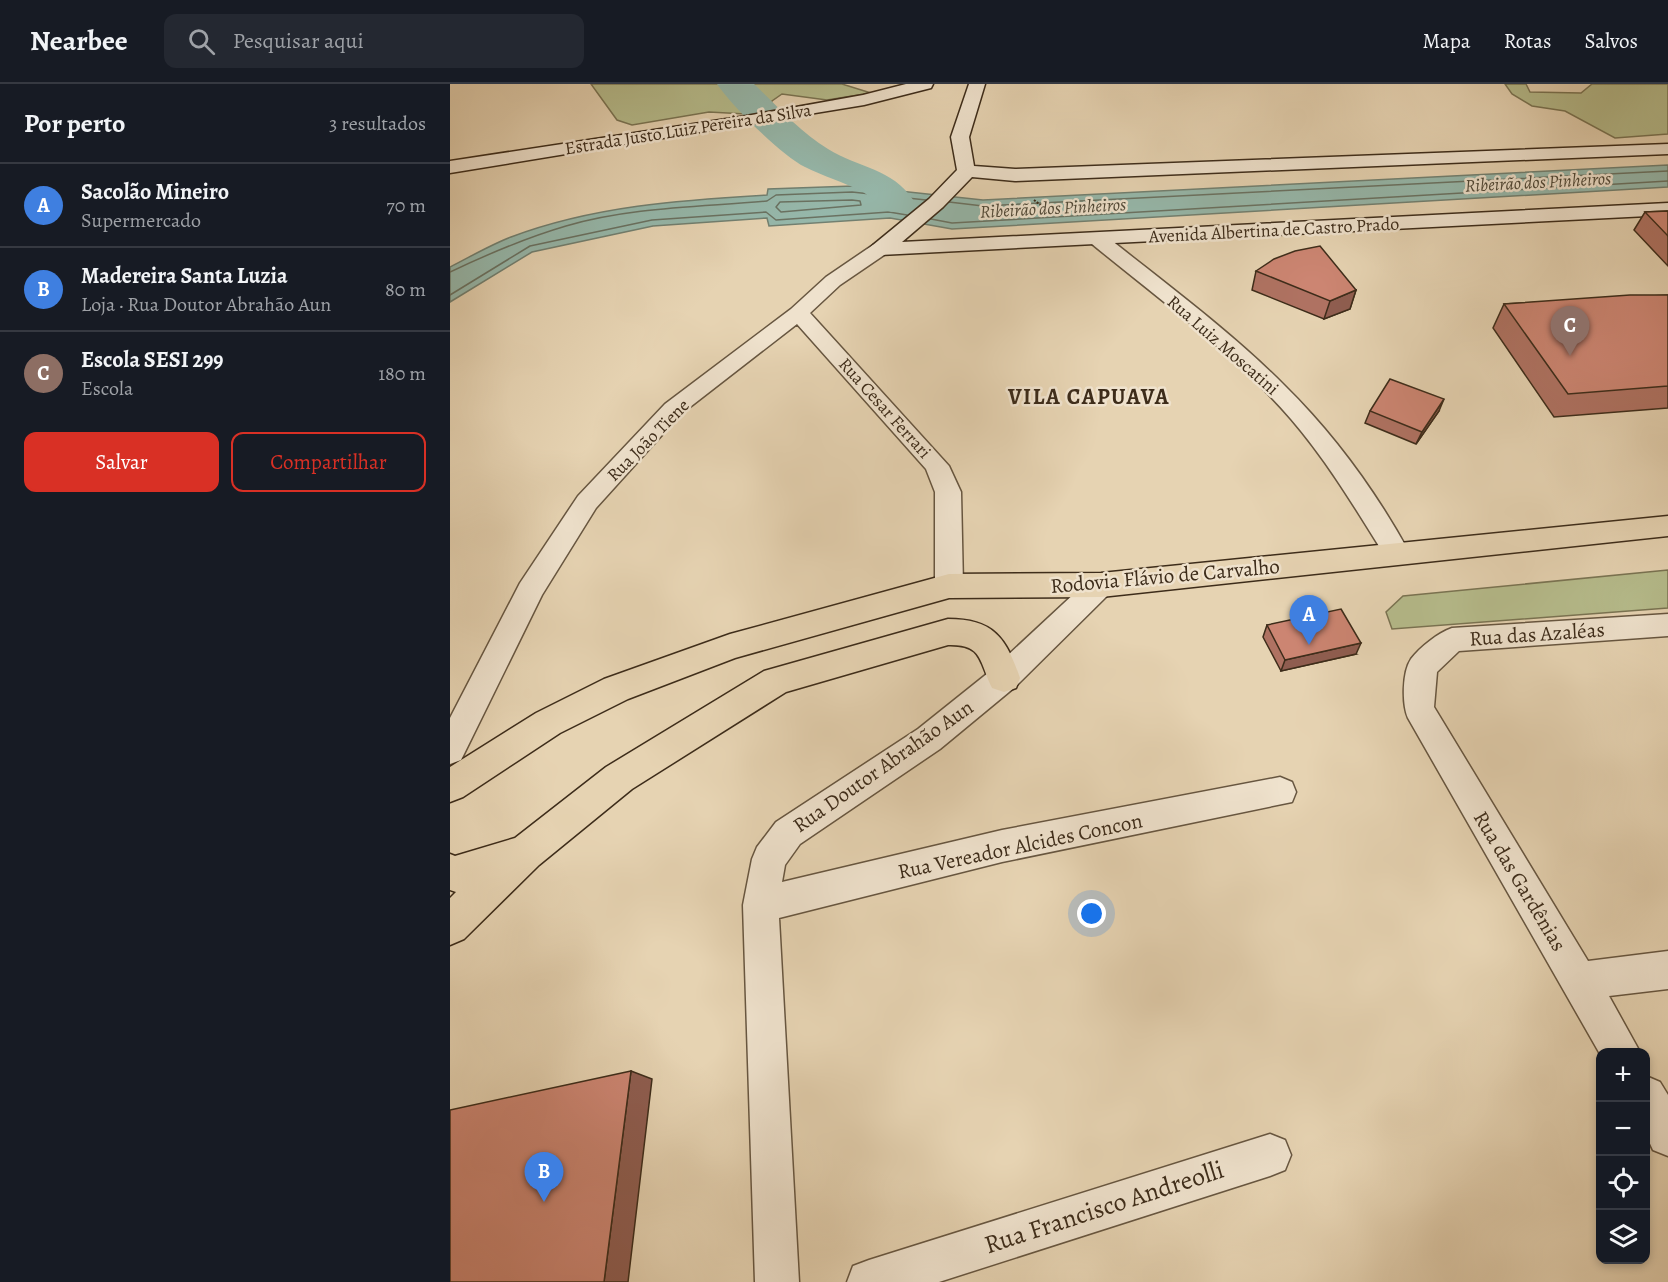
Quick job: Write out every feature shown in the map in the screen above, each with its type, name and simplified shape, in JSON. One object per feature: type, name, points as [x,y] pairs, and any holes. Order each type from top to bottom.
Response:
[{"type":"main road","name":"Estrada Justo Luiz Pereira da Silva","points":[[450,167],[746,121],[864,100],[926,84]]},
{"type":"main road","points":[[977,84],[958,136],[963,175],[1015,176],[1668,149]]},
{"type":"main road","name":"Rua João Tiene","points":[[880,249],[904,233],[963,175]]},
{"type":"main road","name":"Avenida Albertina de Castro Prado","points":[[880,249],[1099,240],[1668,209]]},
{"type":"main road","name":"Rodovia Flávio de Carvalho","points":[[450,786],[548,723],[616,689],[730,647],[949,586],[1101,585],[1127,580],[1317,563],[1396,552],[1668,525]]},
{"type":"main road","points":[[450,925],[526,852],[619,778],[776,681],[872,640],[945,620],[1101,585]]},
{"type":"main road","points":[[945,620],[949,586]]},
{"type":"main road","points":[[776,681],[948,632],[960,631],[976,633],[986,640],[1004,678]]},
{"type":"main road","points":[[450,872],[455,874],[526,852]]},
{"type":"street","name":"Rua Luiz Moscatini","points":[[1099,240],[1251,365],[1299,414],[1359,492],[1396,552]]},
{"type":"street","name":"Rua João Tiene","points":[[450,750],[530,590],[587,502],[673,409],[798,313],[834,281],[880,249]]},
{"type":"street","name":"Rua Cesar Ferrari","points":[[798,313],[937,466],[948,492],[949,586]]},
{"type":"street","name":"Rua Doutor Abrahão Aun","points":[[777,1282],[761,906],[769,859],[788,832],[928,739],[1004,678],[1101,585]]},
{"type":"street","name":"Rua das Azaléas","points":[[1419,709],[1422,667],[1452,640],[1668,625]]},
{"type":"street","name":"Rua das Gardênias","points":[[1419,709],[1618,1048]]},
{"type":"street","name":"Rua Vereador Alcides Concon","points":[[761,906],[1002,846],[1280,792]]},
{"type":"street","points":[[1580,981],[1668,970]]},
{"type":"street","points":[[1649,1102],[1668,1135]]},
{"type":"street","name":"Rua Francisco Andreolli","points":[[869,1282],[1270,1155]]},
{"type":"green space","points":[[591,84],[842,84],[871,93],[827,100],[782,94],[772,101],[766,115],[709,112],[632,125],[617,120]]},
{"type":"green space","points":[[1505,84],[1526,84],[1530,92],[1581,93],[1592,84],[1668,84],[1668,134],[1615,138],[1565,111],[1532,106],[1512,94]]},
{"type":"green space","points":[[1668,570],[1668,608],[1392,629],[1386,612],[1403,596]]},
{"type":"water","name":"Ribeirão dos Pinheiros","points":[[1668,165],[1668,187],[952,229],[890,218],[769,226],[767,218],[653,226],[532,252],[450,302],[450,267],[511,237],[542,226],[605,211],[670,202],[767,195],[768,189],[853,186],[983,200]]},
{"type":"building","points":[[1668,211],[1668,236],[1645,212]]},
{"type":"building","points":[[1320,246],[1356,290],[1330,301],[1256,271],[1274,259],[1295,251]]},
{"type":"building","points":[[1630,295],[1668,295],[1668,386],[1568,394],[1504,304]]},
{"type":"building","points":[[1390,379],[1444,399],[1422,432],[1370,411]]},
{"type":"building","points":[[1341,609],[1361,643],[1285,660],[1267,625]]},
{"type":"building","points":[[631,1071],[604,1282],[450,1282],[450,1110]]},
{"type":"waterway","points":[[734,84],[794,142],[816,158],[877,184],[894,201]]},
{"type":"place","name":"Escola SESI 299","points":[[1570,356]]},
{"type":"place","name":"Sacolão Mineiro","points":[[1309,645]]},
{"type":"place","name":"Madereira Santa Luzia","points":[[544,1202]]},
{"type":"district","name":"VILA CAPUAVA","points":[[1089,397]]}]
